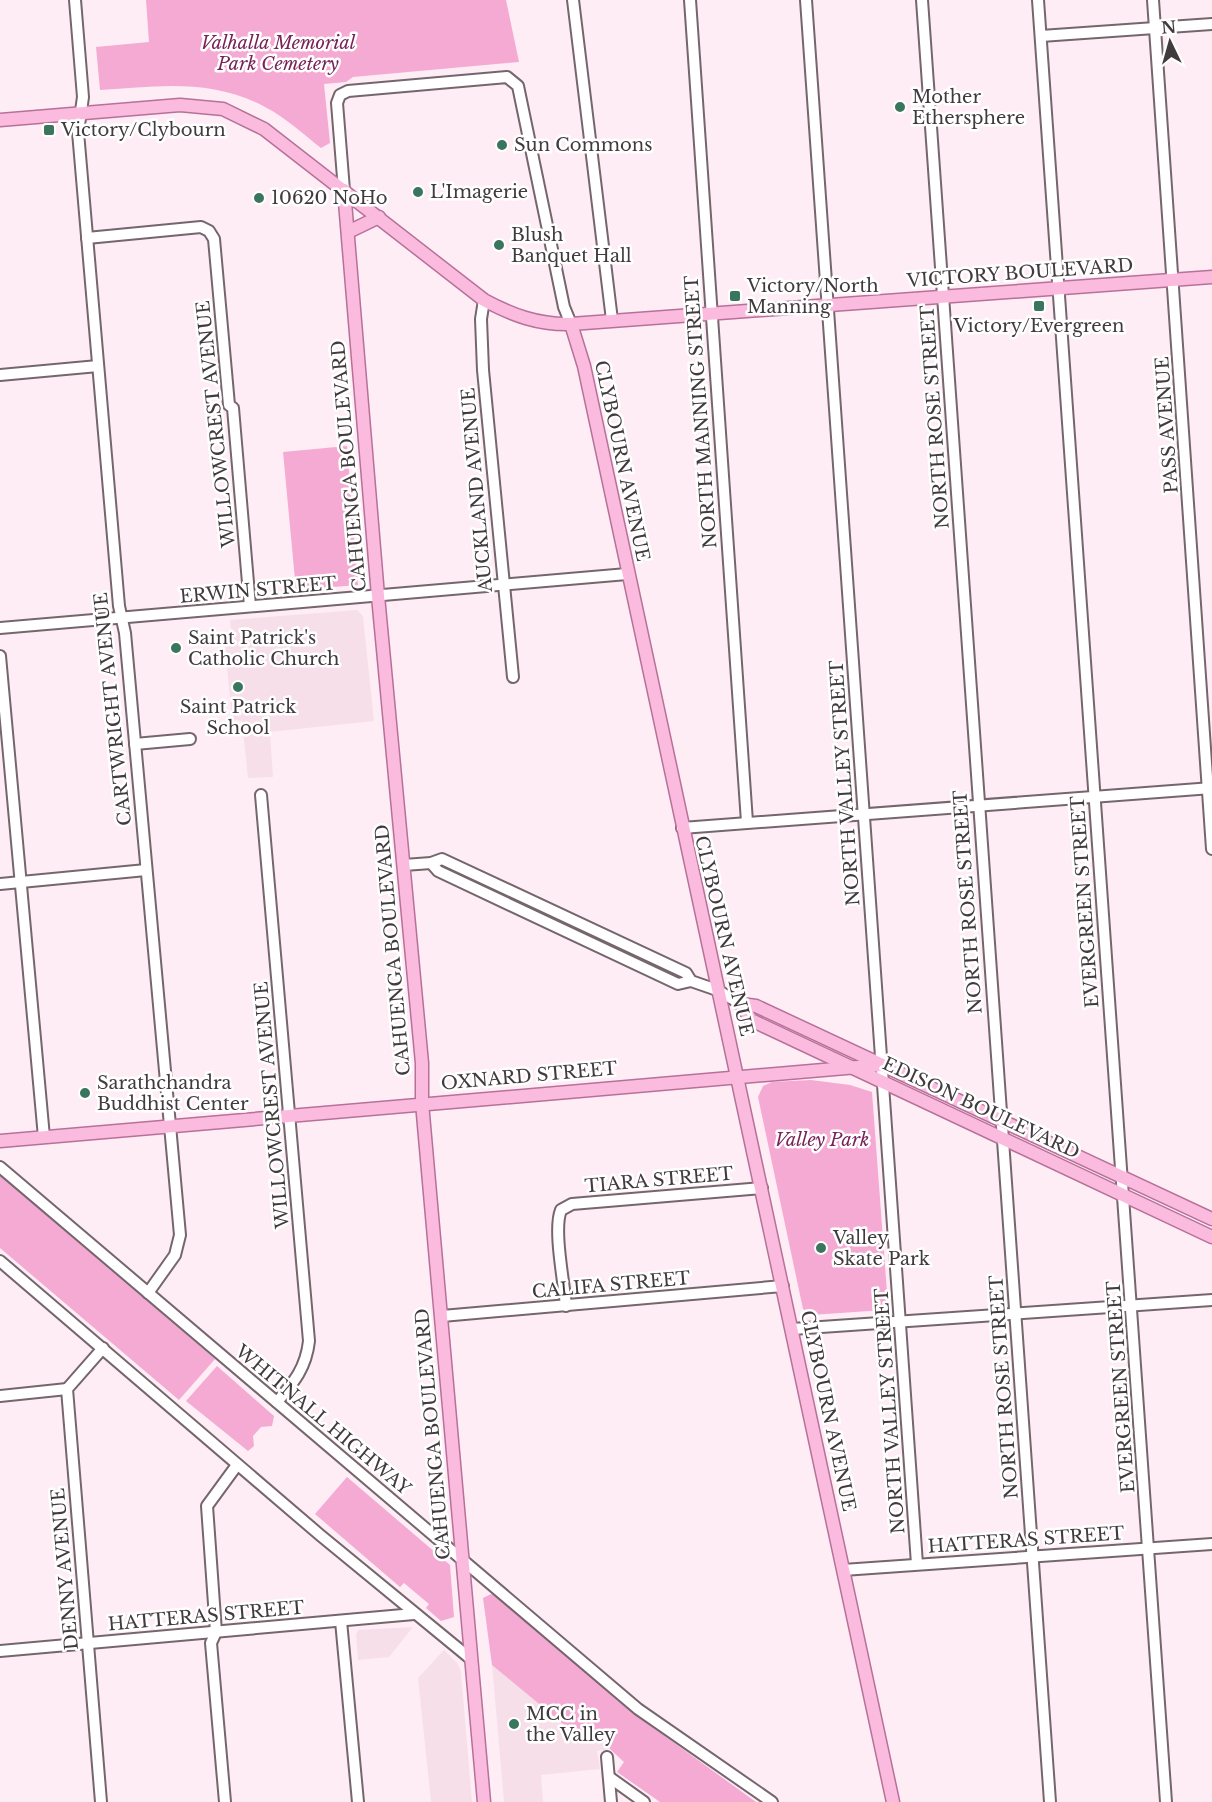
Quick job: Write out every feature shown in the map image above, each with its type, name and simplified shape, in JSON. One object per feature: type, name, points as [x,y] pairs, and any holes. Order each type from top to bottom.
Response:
[{"type":"main road","name":"VICTORY BOULEVARD","points":[[0,120],[180,105],[223,109],[264,129],[484,300],[521,318],[543,323],[571,324],[1212,277]]},
{"type":"main road","name":"CAHUENGA BOULEVARD","points":[[344,190],[378,596],[422,1063],[422,1103],[484,1802]]},
{"type":"main road","points":[[348,232],[379,217]]},
{"type":"main road","name":"CLYBOURN AVENUE","points":[[571,324],[584,366],[893,1802]]},
{"type":"main road","name":"EDISON BOULEVARD","points":[[741,1004],[756,1006],[1212,1219]]},
{"type":"main road","name":"EDISON BOULEVARD","points":[[741,1004],[751,1020],[1212,1237]]},
{"type":"main road","name":"OXNARD STREET","points":[[0,1141],[881,1065]]},
{"type":"street","points":[[75,0],[83,97],[81,113]]},
{"type":"street","points":[[573,0],[612,320]]},
{"type":"street","name":"NORTH MANNING STREET","points":[[690,0],[747,822]]},
{"type":"street","name":"NORTH VALLEY STREET","points":[[806,0],[917,1564]]},
{"type":"street","name":"NORTH ROSE STREET","points":[[922,0],[977,805],[1050,1802]]},
{"type":"street","name":"EVERGREEN STREET","points":[[1038,0],[1093,797],[1150,1548],[1166,1802]]},
{"type":"street","name":"PASS AVENUE","points":[[1153,0],[1210,788],[1212,849]]},
{"type":"street","points":[[1041,36],[1212,24]]},
{"type":"street","name":"CAHUENGA BOULEVARD","points":[[344,190],[337,103],[340,95],[348,90],[507,76],[514,80]]},
{"type":"street","name":"CLYBOURN AVENUE","points":[[514,80],[518,86],[564,307],[571,324]]},
{"type":"street","name":"CARTWRIGHT AVENUE","points":[[81,113],[78,132],[98,366],[119,606],[123,619],[135,744],[179,1242],[175,1255],[148,1293]]},
{"type":"street","name":"WILLOWCREST AVENUE","points":[[87,238],[201,228],[209,231],[214,239],[229,405],[233,408],[250,606]]},
{"type":"street","name":"AUCKLAND AVENUE","points":[[484,300],[481,319],[483,370],[502,585],[513,677]]},
{"type":"street","points":[[0,375],[98,366]]},
{"type":"street","name":"ERWIN STREET","points":[[0,628],[627,574]]},
{"type":"street","points":[[0,656],[44,1137]]},
{"type":"street","points":[[135,744],[190,739]]},
{"type":"street","points":[[682,828],[1210,788]]},
{"type":"street","name":"WILLOWCREST AVENUE","points":[[261,795],[309,1341],[306,1361],[300,1375],[277,1402]]},
{"type":"street","name":"EDISON BOULEVARD","points":[[404,866],[431,863],[438,871],[678,984],[691,981],[717,990],[741,1004]]},
{"type":"street","points":[[0,884],[146,870]]},
{"type":"street","name":"WHITNALL HIGHWAY","points":[[0,1167],[638,1709],[772,1802]]},
{"type":"street","name":"TIARA STREET","points":[[566,1306],[561,1249],[556,1232],[561,1210],[572,1204],[762,1188]]},
{"type":"street","points":[[0,1261],[103,1347],[237,1465],[471,1659]]},
{"type":"street","name":"CALIFA STREET","points":[[442,1316],[783,1286]]},
{"type":"street","points":[[792,1329],[1212,1300]]},
{"type":"street","points":[[0,1396],[67,1389],[103,1347]]},
{"type":"street","name":"DENNY AVENUE","points":[[67,1389],[101,1802]]},
{"type":"street","points":[[225,1802],[212,1643],[216,1632],[207,1506],[237,1465]]},
{"type":"street","name":"HATTERAS STREET","points":[[843,1570],[1212,1544]]},
{"type":"street","name":"HATTERAS STREET","points":[[0,1650],[414,1614]]},
{"type":"street","points":[[342,1621],[358,1802]]},
{"type":"street","points":[[607,1757],[611,1802]]},
{"type":"street","points":[[609,1777],[644,1802]]},
{"type":"shaded area","points":[[357,610],[363,616],[374,721],[270,732],[273,777],[248,778],[242,721],[232,719],[225,646],[233,645],[230,620]]},
{"type":"shaded area","points":[[413,1627],[389,1657],[358,1660],[356,1635],[358,1630]]},
{"type":"shaded area","points":[[444,1650],[458,1664],[461,1672],[472,1802],[431,1802],[418,1678]]},
{"type":"shaded area","points":[[492,1665],[573,1732],[606,1729],[610,1749],[597,1751],[600,1769],[541,1775],[543,1802],[504,1802]]},
{"type":"green space","name":"Valhalla Memorial Park Cemetery","points":[[146,0],[506,0],[519,62],[353,77],[346,82],[324,84],[330,143],[321,148],[272,111],[245,98],[225,92],[184,86],[100,90],[96,47],[149,42]]},
{"type":"green space","points":[[347,446],[358,585],[296,590],[283,452]]},
{"type":"green space","name":"Valley Park","points":[[811,1080],[850,1085],[872,1092],[888,1306],[884,1310],[811,1315],[803,1309],[758,1097],[763,1086],[772,1082]]},
{"type":"green space","points":[[0,1174],[215,1359],[179,1400],[0,1248]]},
{"type":"green space","points":[[217,1366],[274,1416],[272,1426],[261,1427],[253,1436],[254,1446],[248,1451],[186,1401]]},
{"type":"green space","points":[[347,1477],[450,1565],[454,1617],[441,1621],[426,1608],[429,1604],[404,1583],[400,1587],[315,1514]]},
{"type":"green space","points":[[491,1594],[499,1597],[644,1721],[756,1802],[660,1802],[617,1772],[624,1762],[610,1749],[606,1729],[573,1732],[492,1665],[483,1598]]},
{"type":"place","name":"Mother Ethersphere","points":[[900,107]]},
{"type":"place","name":"Victory/Clybourn","points":[[49,130]]},
{"type":"place","name":"Sun Commons","points":[[502,145]]},
{"type":"place","name":"L'Imagerie","points":[[418,192]]},
{"type":"place","name":"10620 NoHo","points":[[259,198]]},
{"type":"place","name":"Blush Banquet Hall","points":[[499,245]]},
{"type":"place","name":"Victory/North Manning","points":[[735,296]]},
{"type":"place","name":"Victory/Evergreen","points":[[1039,306]]},
{"type":"place","name":"Saint Patrick's Catholic Church","points":[[176,648]]},
{"type":"place","name":"Saint Patrick School","points":[[238,687]]},
{"type":"place","name":"Sarathchandra Buddhist Center","points":[[85,1093]]},
{"type":"place","name":"Valley Skate Park","points":[[821,1248]]},
{"type":"place","name":"MCC in the Valley","points":[[514,1724]]}]
